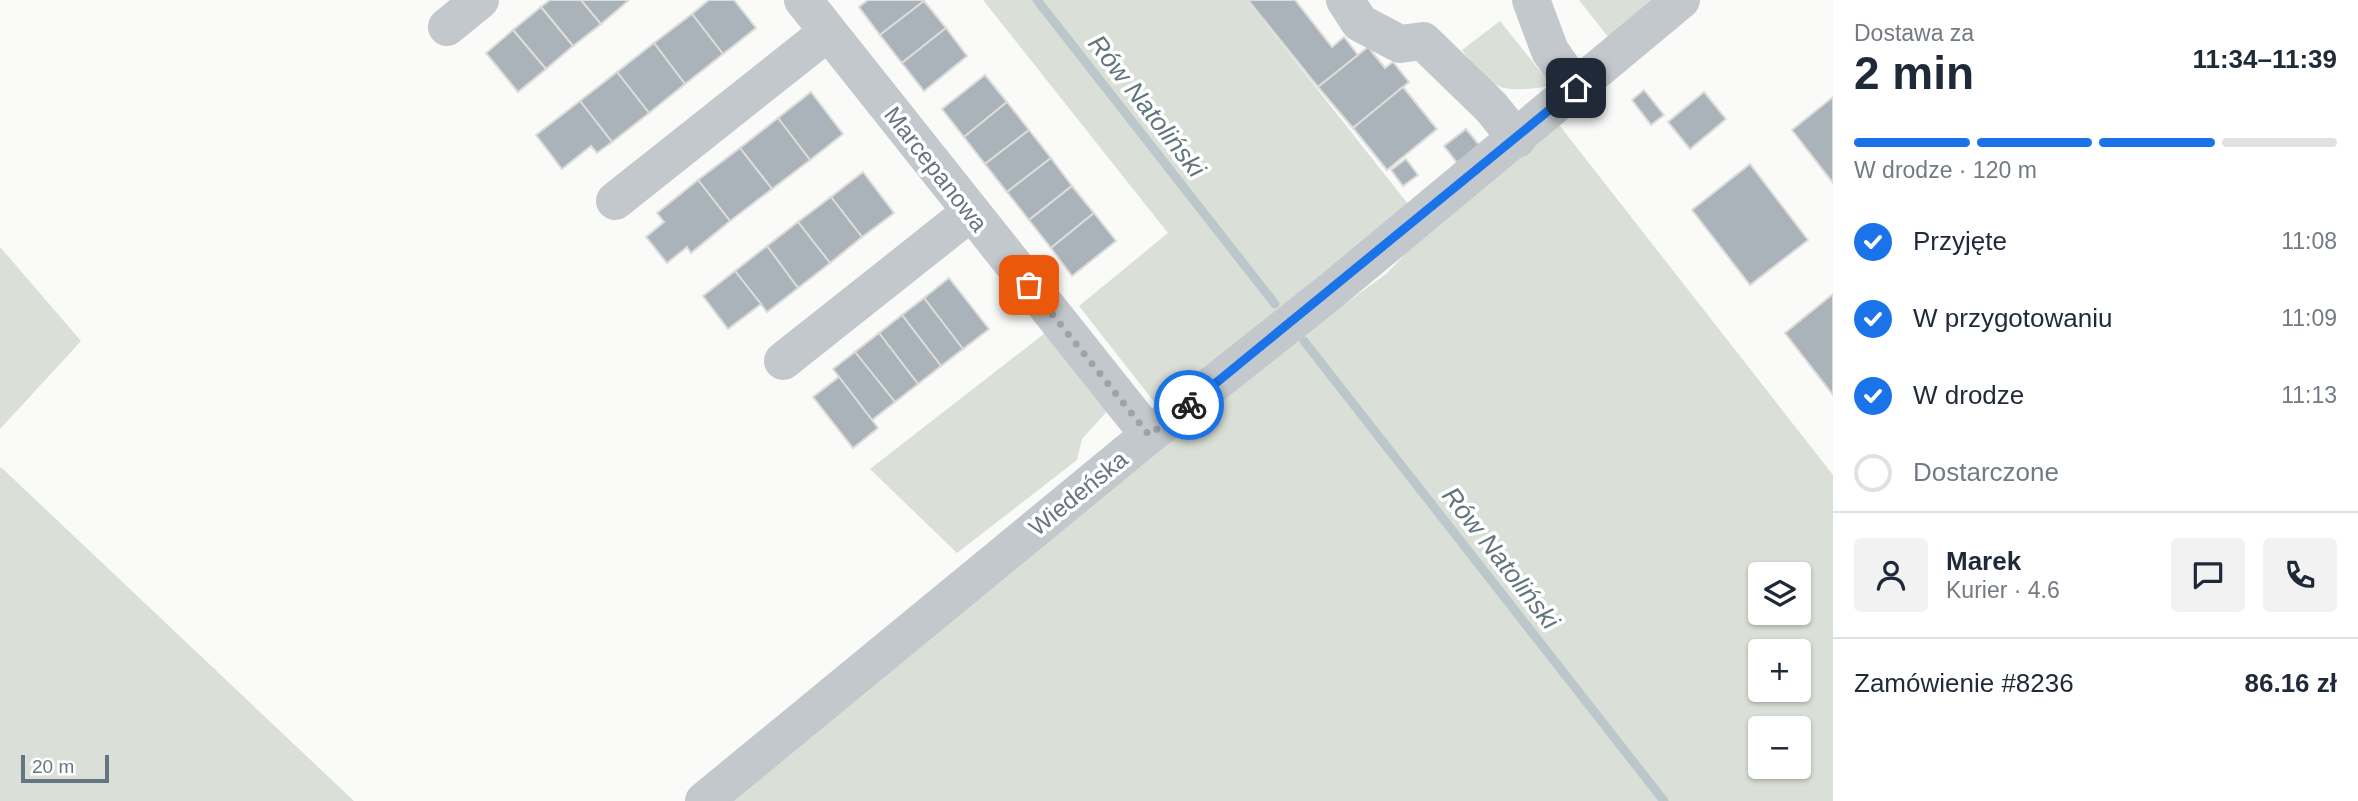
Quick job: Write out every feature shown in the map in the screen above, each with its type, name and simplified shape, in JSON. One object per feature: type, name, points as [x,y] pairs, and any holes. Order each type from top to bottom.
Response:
[{"type":"street","points":[[447,27],[480,0]]},
{"type":"street","name":"Marcepanowa","points":[[803,0],[1149,435]]},
{"type":"street","points":[[1345,0],[1360,23],[1400,44],[1423,41],[1491,107],[1517,139]]},
{"type":"street","points":[[1531,0],[1550,51],[1576,88]]},
{"type":"street","name":"Wiedeńska","points":[[704,801],[1149,435],[1247,360],[1517,139],[1681,0]]},
{"type":"street","points":[[615,201],[828,32]]},
{"type":"street","points":[[783,361],[971,212]]},
{"type":"shaded area","points":[[983,0],[1247,0],[1408,204],[1159,408],[1079,306],[1168,233]]},
{"type":"shaded area","points":[[1579,0],[1655,0],[1609,38]]},
{"type":"shaded area","points":[[1500,21],[1552,86],[1509,89],[1491,82],[1473,64],[1462,50]]},
{"type":"shaded area","points":[[1556,121],[1833,475],[1833,801],[730,801],[880,674],[1317,324],[1386,274],[1433,225]]},
{"type":"shaded area","points":[[0,247],[81,341],[0,429]]},
{"type":"shaded area","points":[[1049,330],[1110,408],[1082,439],[1077,460],[957,553],[870,469]]},
{"type":"shaded area","points":[[0,467],[4,470],[354,801],[0,801]]},
{"type":"building","points":[[550,0],[581,0],[601,24],[573,46],[541,7]]},
{"type":"building","points":[[581,0],[627,0],[628,1],[601,24]]},
{"type":"building","points":[[709,0],[734,0],[756,28],[723,54],[692,14]]},
{"type":"building","points":[[868,0],[924,1],[880,35],[859,7]]},
{"type":"building","points":[[1248,0],[1295,0],[1332,47],[1344,37],[1358,55],[1318,87]]},
{"type":"building","points":[[924,1],[946,28],[902,63],[880,35]]},
{"type":"building","points":[[541,7],[573,46],[546,69],[513,30]]},
{"type":"building","points":[[692,14],[723,54],[685,84],[654,43]]},
{"type":"building","points":[[946,28],[967,56],[924,91],[902,63]]},
{"type":"building","points":[[513,30],[546,69],[518,92],[486,53]]},
{"type":"building","points":[[654,43],[685,84],[649,113],[617,72]]},
{"type":"building","points":[[1368,47],[1385,68],[1393,62],[1409,82],[1353,128],[1318,87]]},
{"type":"building","points":[[617,72],[649,113],[612,142],[580,101]]},
{"type":"building","points":[[985,75],[1007,102],[964,137],[942,109]]},
{"type":"building","points":[[1403,87],[1437,129],[1387,170],[1353,128]]},
{"type":"building","points":[[1644,90],[1664,115],[1651,125],[1632,100]]},
{"type":"building","points":[[811,92],[843,134],[810,160],[778,118]]},
{"type":"building","points":[[1704,92],[1726,119],[1690,149],[1668,122]]},
{"type":"building","points":[[1833,97],[1833,183],[1792,130]]},
{"type":"building","points":[[580,101],[612,142],[597,153],[591,146],[562,169],[536,135]]},
{"type":"building","points":[[1007,102],[1029,130],[985,164],[964,137]]},
{"type":"building","points":[[778,118],[810,160],[772,189],[740,148]]},
{"type":"building","points":[[1466,129],[1480,146],[1458,164],[1444,146]]},
{"type":"building","points":[[1029,130],[1051,158],[1007,192],[985,164]]},
{"type":"building","points":[[740,148],[772,189],[730,221],[698,180]]},
{"type":"building","points":[[1051,158],[1072,186],[1029,220],[1007,192]]},
{"type":"building","points":[[1406,159],[1418,175],[1403,186],[1391,170]]},
{"type":"building","points":[[1750,164],[1808,240],[1750,285],[1692,210]]},
{"type":"building","points":[[863,172],[894,213],[862,237],[831,197]]},
{"type":"building","points":[[698,180],[730,221],[691,253],[687,247],[667,263],[646,237],[664,222],[657,213]]},
{"type":"building","points":[[1072,186],[1094,213],[1051,248],[1029,220]]},
{"type":"building","points":[[831,197],[862,237],[830,263],[798,222]]},
{"type":"building","points":[[1094,213],[1116,241],[1072,276],[1051,248]]},
{"type":"building","points":[[798,222],[830,263],[798,288],[767,246]]},
{"type":"building","points":[[767,246],[798,288],[767,312],[735,271]]},
{"type":"building","points":[[735,271],[761,304],[728,329],[703,296]]},
{"type":"building","points":[[949,278],[989,329],[963,349],[924,298]]},
{"type":"building","points":[[1833,294],[1833,395],[1785,333]]},
{"type":"building","points":[[924,298],[963,349],[941,366],[902,315]]},
{"type":"building","points":[[902,315],[941,366],[918,384],[879,333]]},
{"type":"building","points":[[879,333],[918,384],[895,402],[855,352]]},
{"type":"building","points":[[855,352],[895,402],[872,420],[833,369]]},
{"type":"building","points":[[839,377],[878,428],[853,448],[813,397]]},
{"type":"waterway","name":"Rów Natoliński","points":[[1037,0],[1275,304]]},
{"type":"waterway","name":"Rów Natoliński","points":[[1304,341],[1664,801]]},
{"type":"way so far","points":[[1029,285],[1149,435],[1189,405]]},
{"type":"route","points":[[1189,405],[1576,88]]}]
